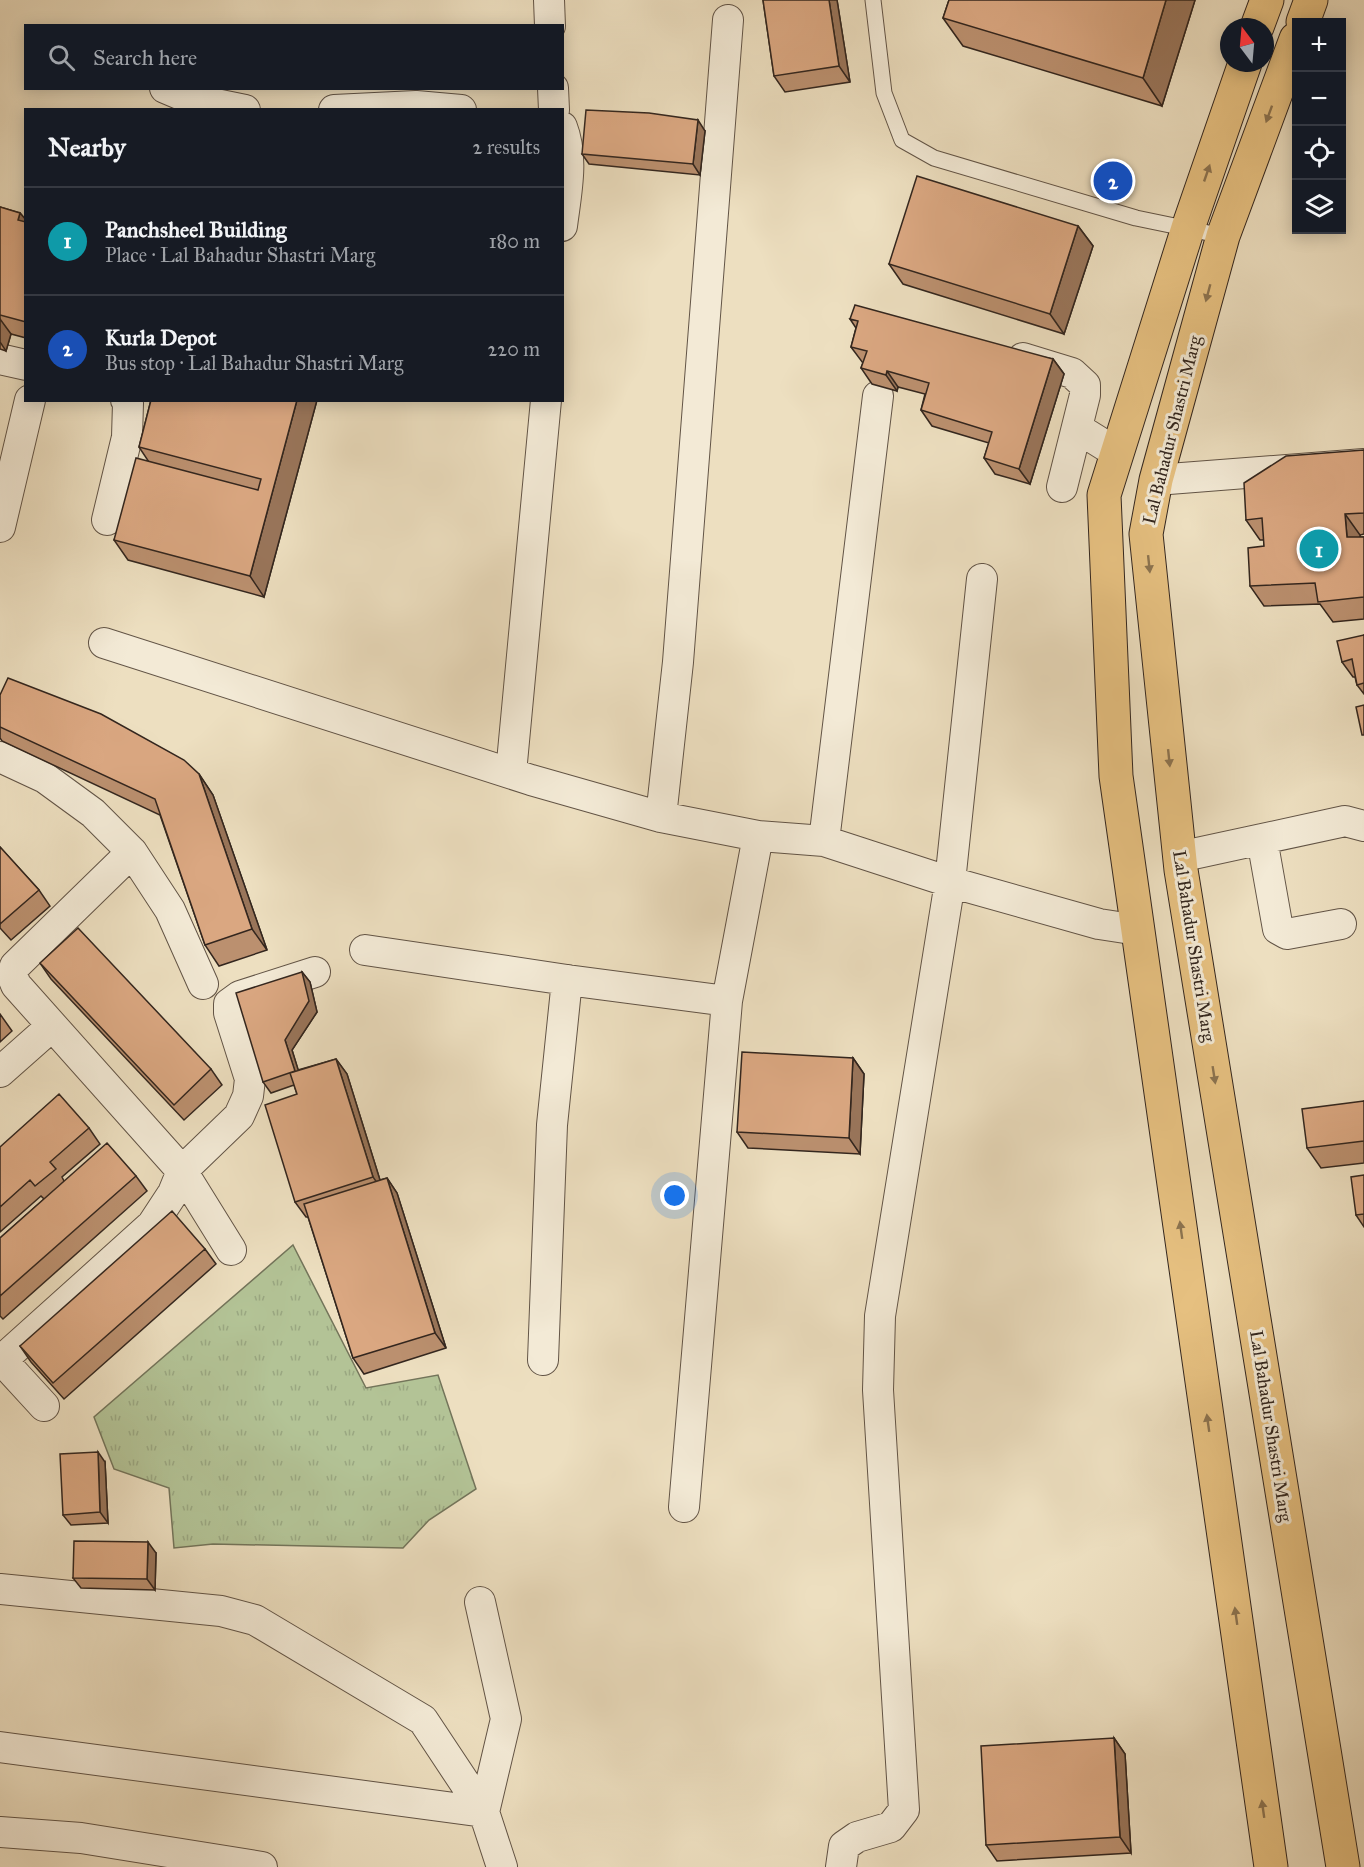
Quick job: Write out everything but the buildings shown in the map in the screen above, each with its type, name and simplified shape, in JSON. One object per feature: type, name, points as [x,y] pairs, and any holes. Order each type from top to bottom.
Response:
[{"type":"main road","points":[[1260,18],[1267,0]]},
{"type":"main road","points":[[1304,18],[1311,0]]},
{"type":"main road","name":"Lal Bahadur Shastri Marg","points":[[1292,50],[1224,236],[1156,480],[1146,534],[1179,857],[1343,1867]]},
{"type":"main road","points":[[1242,72],[1188,228],[1104,495],[1115,764],[1271,1867]]},
{"type":"street","points":[[549,0],[550,24]]},
{"type":"street","points":[[661,817],[679,651],[728,20]]},
{"type":"street","points":[[170,90],[191,99],[235,108]]},
{"type":"street","points":[[553,90],[554,108]]},
{"type":"street","points":[[375,108],[416,106],[438,108]]},
{"type":"street","points":[[564,132],[569,145],[569,158],[564,207]]},
{"type":"street","points":[[993,349],[1072,373],[1085,385],[1085,395],[1062,488]]},
{"type":"street","points":[[0,359],[24,365]]},
{"type":"street","points":[[824,841],[878,396]]},
{"type":"street","points":[[0,527],[30,402]]},
{"type":"street","points":[[107,520],[127,436],[127,402]]},
{"type":"street","points":[[511,773],[546,402]]},
{"type":"street","points":[[1077,428],[1117,453]]},
{"type":"street","points":[[1156,480],[1364,464]]},
{"type":"street","points":[[841,1867],[844,1846],[857,1837],[891,1827],[904,1810],[878,1390],[880,1316],[950,882],[982,579]]},
{"type":"street","points":[[104,643],[511,773],[661,817],[758,836],[824,841],[950,882],[1099,924],[1138,930]]},
{"type":"street","points":[[0,757],[45,778],[93,813],[132,852],[170,910],[203,984]]},
{"type":"street","points":[[1179,857],[1345,821],[1364,826]]},
{"type":"street","points":[[684,1507],[727,1001],[758,836]]},
{"type":"street","points":[[1262,839],[1278,929],[1287,934],[1341,924]]},
{"type":"street","points":[[132,852],[15,966],[12,975],[16,985],[182,1171],[231,1250]]},
{"type":"street","points":[[365,950],[727,1001]]},
{"type":"street","points":[[44,1406],[1,1359],[152,1225],[173,1193],[182,1171],[239,1116],[248,1096],[250,1079],[229,1013],[229,1004],[240,996],[315,972]]},
{"type":"street","points":[[543,1360],[552,1125],[567,980]]},
{"type":"street","points":[[0,1072],[52,1026]]},
{"type":"street","points":[[0,1589],[221,1611],[255,1620],[423,1720],[484,1812],[501,1867]]},
{"type":"street","points":[[480,1602],[506,1719],[484,1812]]},
{"type":"street","points":[[0,1747],[484,1812]]},
{"type":"street","points":[[0,1832],[81,1838],[261,1867]]},
{"type":"lane","points":[[873,0],[884,93],[902,140],[934,158],[1136,218],[1224,236]]},
{"type":"green space","points":[[293,1245],[366,1388],[438,1375],[476,1489],[429,1520],[403,1548],[213,1544],[174,1548],[169,1488],[114,1469],[94,1417]]},
{"type":"place","name":"Kurla Depot","points":[[1113,181]]},
{"type":"place","name":"Panchsheel Building","points":[[1319,549]]}]
